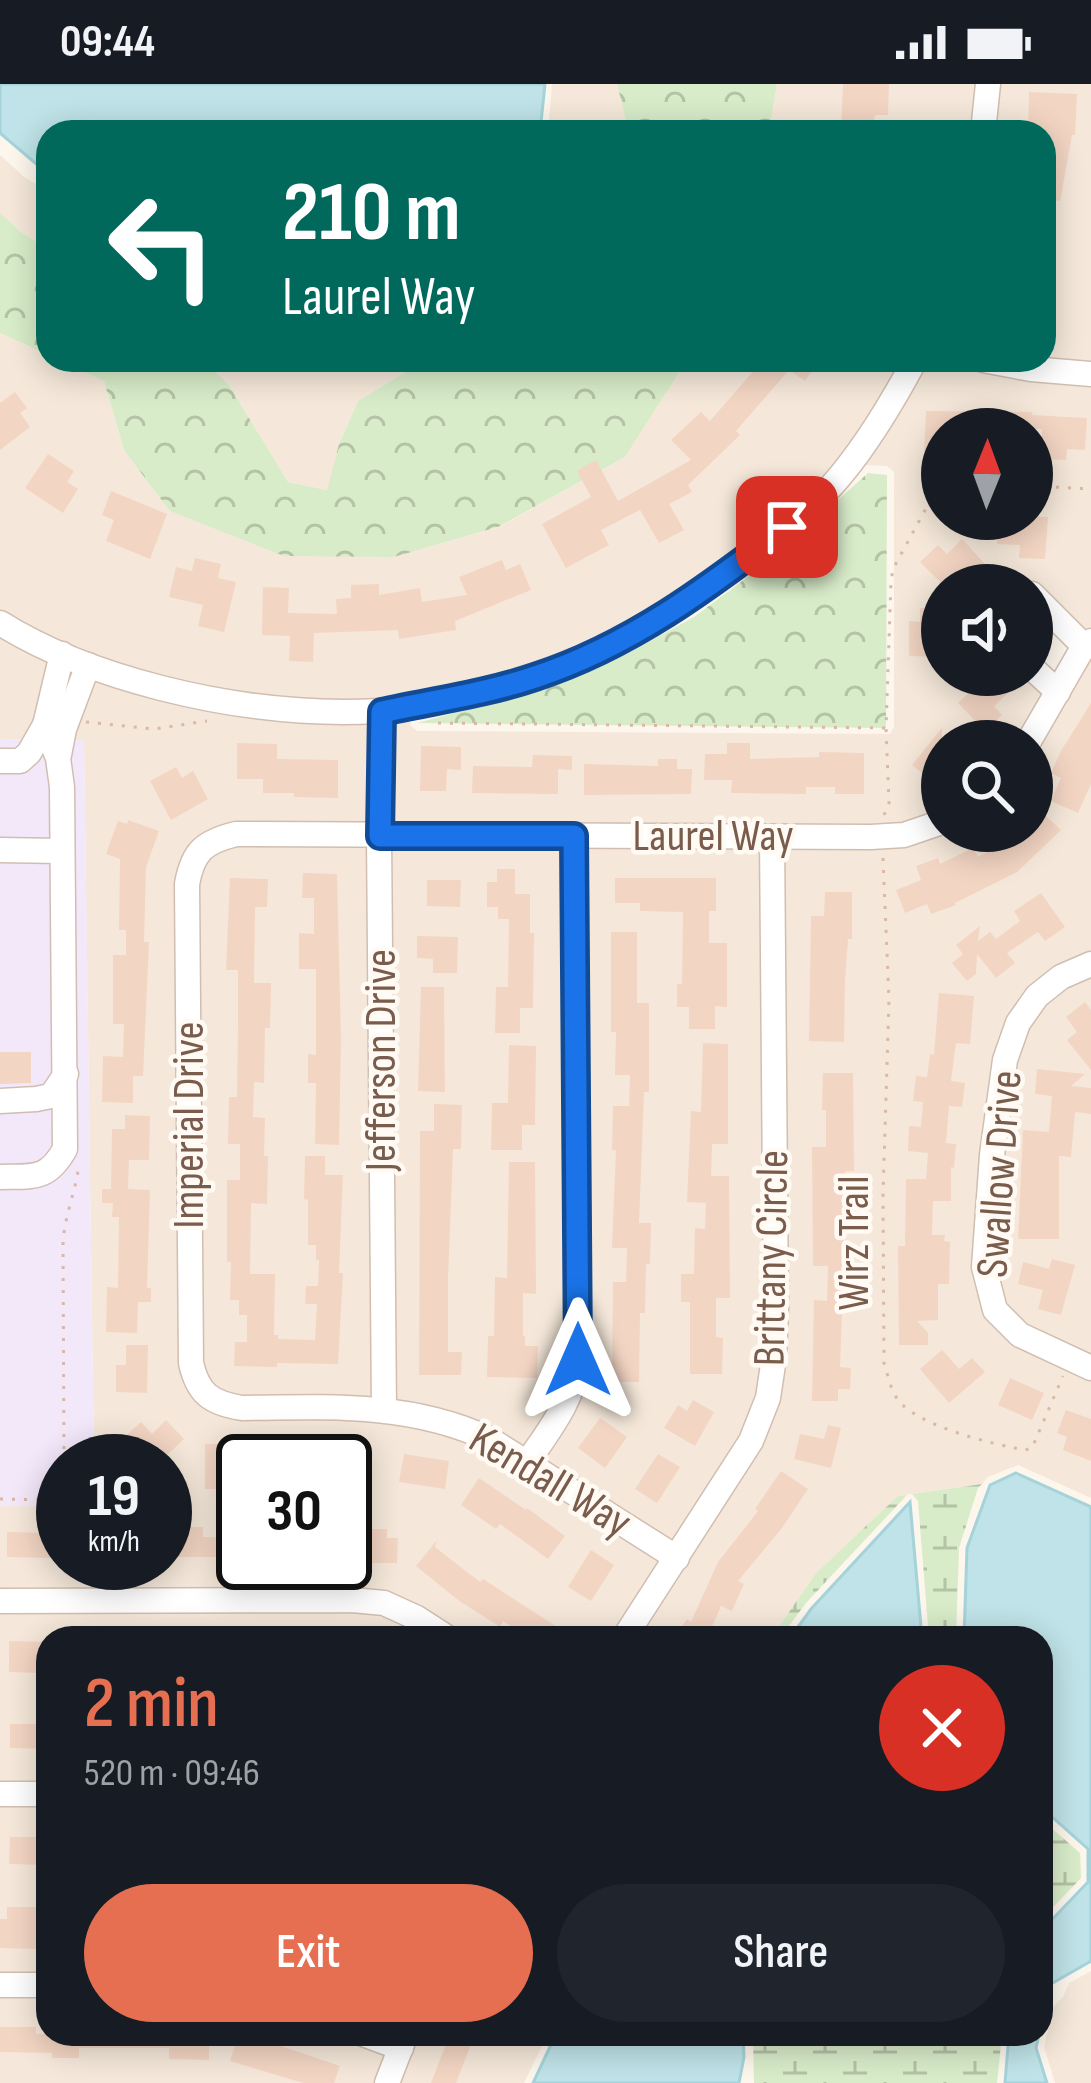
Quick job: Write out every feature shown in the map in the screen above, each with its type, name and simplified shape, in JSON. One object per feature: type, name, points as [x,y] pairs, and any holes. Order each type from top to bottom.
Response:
[{"type":"street","points":[[984,120],[988,84]]},
{"type":"street","points":[[1056,371],[1091,374]]},
{"type":"street","points":[[0,623],[18,635],[134,681],[266,710],[382,712],[534,678],[603,650],[657,620],[787,527],[839,478],[886,413],[908,372]]},
{"type":"street","points":[[1041,720],[1088,643],[1053,612]]},
{"type":"street","points":[[0,761],[20,761],[45,725],[62,654]]},
{"type":"street","points":[[0,1177],[39,1176],[55,1166],[65,1149],[58,758],[88,664]]},
{"type":"street","points":[[1053,687],[1058,692]]},
{"type":"street","name":"Jefferson Drive","points":[[382,712],[384,1409]]},
{"type":"street","points":[[45,725],[58,758]]},
{"type":"street","name":"Laurel Way","points":[[198,853],[214,840],[236,834],[772,837],[904,835],[921,829]]},
{"type":"street","points":[[527,1463],[572,1390],[578,1360],[574,836]]},
{"type":"street","name":"Brittany Circle","points":[[632,1626],[751,1441],[768,1398],[774,1358],[772,837]]},
{"type":"street","points":[[0,850],[62,851]]},
{"type":"street","name":"Imperial Drive","points":[[198,853],[187,884],[191,1363],[207,1396]]},
{"type":"street","name":"Swallow Drive","points":[[1091,964],[1061,977],[1037,996],[1018,1023],[1005,1060],[984,1267],[995,1310],[1021,1335],[1091,1368]]},
{"type":"street","points":[[0,1101],[51,1096],[65,1074]]},
{"type":"street","name":"Kendall Way","points":[[207,1396],[222,1405],[242,1408],[384,1409],[460,1425],[489,1438],[676,1558]]},
{"type":"street","points":[[0,1601],[352,1600],[384,1603],[429,1626]]},
{"type":"street","points":[[0,1794],[36,1794]]},
{"type":"street","points":[[0,1985],[36,1985]]},
{"type":"street","points":[[387,2083],[401,2046]]},
{"type":"path","points":[[1053,487],[1091,489]]},
{"type":"path","points":[[879,819],[889,804],[890,582],[921,517]]},
{"type":"path","points":[[440,723],[886,728]]},
{"type":"path","name":"Wirz Trail","points":[[883,857],[889,1000],[884,1363],[890,1382],[895,1396],[924,1421],[1025,1450],[1032,1448],[1064,1374]]},
{"type":"path","points":[[0,1499],[36,1500]]},
{"type":"shaded area","points":[[552,84],[617,84],[626,120],[549,120]]},
{"type":"shaded area","points":[[777,84],[980,84],[976,120],[771,120]]},
{"type":"shaded area","points":[[997,84],[1091,84],[1091,364],[1056,361],[1056,120],[993,120]]},
{"type":"shaded area","points":[[0,155],[36,184],[36,241],[0,213]]},
{"type":"shaded area","points":[[0,333],[36,350],[36,372],[84,372],[104,381],[124,450],[394,557],[499,527],[625,457],[679,372],[898,372],[833,471],[782,519],[653,612],[532,668],[381,702],[267,700],[137,672],[22,626],[0,612]]},
{"type":"shaded area","points":[[215,372],[405,372],[358,401],[339,444],[328,490],[288,482],[229,385]]},
{"type":"shaded area","points":[[917,372],[993,372],[1091,384],[1091,629],[1085,633],[1053,602],[1053,564],[921,564],[921,696],[1045,696],[1031,720],[921,720],[921,819],[871,827],[388,826],[390,720],[413,715],[410,725],[417,731],[890,734],[894,727],[894,472],[887,466],[866,465],[848,480]]},
{"type":"shaded area","points":[[0,635],[73,668],[373,721],[371,826],[198,841],[196,1401],[205,1409],[425,1425],[485,1447],[664,1561],[621,1626],[447,1626],[421,1609],[0,1591],[0,1506],[36,1505],[36,1590],[192,1590],[192,1434],[94,1434],[84,741],[0,739]]},
{"type":"shaded area","points":[[1091,653],[1091,955],[1010,1019],[980,1291],[1091,1378],[1091,1498],[1018,1465],[982,1484],[898,1496],[816,1573],[779,1626],[641,1626],[773,1409],[780,846],[921,833],[921,852],[1053,852],[1052,720]]},
{"type":"shaded area","points":[[0,739],[84,740],[94,1434],[36,1434],[36,1505],[0,1506]]},
{"type":"shaded area","points":[[236,844],[371,846],[375,1399],[242,1398],[225,1395],[203,1375],[196,885],[204,860]]},
{"type":"shaded area","points":[[388,846],[566,846],[569,1359],[564,1387],[525,1451],[462,1416],[392,1401]]},
{"type":"shaded area","points":[[583,846],[763,846],[767,1309],[759,1395],[743,1436],[674,1545],[540,1460],[573,1409]]},
{"type":"shaded area","points":[[1091,975],[1091,1357],[1025,1327],[1003,1304],[993,1267],[1013,1063],[1025,1028],[1043,1004],[1065,986]]},
{"type":"shaded area","points":[[352,1609],[382,1612],[408,1626],[36,1626],[36,1784],[0,1784],[0,1611]]},
{"type":"shaded area","points":[[0,1804],[36,1804],[36,1975],[0,1976]]},
{"type":"shaded area","points":[[1091,1971],[1091,2083],[1055,2083],[1044,2047],[1053,2046],[1053,2007],[1069,1983]]},
{"type":"shaded area","points":[[0,1995],[36,1995],[36,2046],[367,2046],[389,2054],[378,2083],[0,2083]]},
{"type":"shaded area","points":[[411,2046],[542,2046],[524,2083],[397,2083]]},
{"type":"green space","points":[[617,84],[777,84],[771,120],[626,120]]},
{"type":"green space","points":[[0,213],[36,241],[36,350],[0,333]]},
{"type":"green space","points":[[84,372],[215,372],[229,385],[288,482],[327,490],[339,444],[358,401],[405,372],[679,372],[625,457],[498,527],[394,557],[284,556],[170,511],[124,450],[104,381]]},
{"type":"green space","points":[[868,473],[887,475],[886,728],[417,723],[540,690],[625,655],[694,617],[768,562]]},
{"type":"green space","points":[[982,1484],[959,1548],[956,1626],[928,1626],[918,1501],[912,1494]]},
{"type":"green space","points":[[907,1495],[789,1626],[779,1626],[816,1573],[898,1496]]},
{"type":"green space","points":[[1053,1829],[1080,1853],[1081,1878],[1053,1907]]},
{"type":"green space","points":[[753,2046],[1001,2046],[997,2083],[754,2083]]},
{"type":"water","points":[[0,84],[545,84],[541,120],[36,120],[36,164],[0,133]]},
{"type":"water","points":[[1016,1473],[1091,1507],[1091,1961],[1053,1983],[1053,1918],[1088,1882],[1088,1849],[1053,1818],[1053,1626],[964,1626],[967,1548],[990,1485]]},
{"type":"water","points":[[910,1502],[921,1626],[799,1626]]},
{"type":"water","points":[[550,2046],[744,2046],[739,2083],[533,2083]]},
{"type":"water","points":[[1008,2046],[1036,2046],[1047,2083],[1005,2083]]},
{"type":"building","points":[[843,84],[889,84],[888,115],[842,120]]},
{"type":"building","points":[[1029,92],[1077,94],[1075,135],[1060,201],[1056,200],[1056,120],[1028,120]]},
{"type":"building","points":[[753,372],[787,372],[736,431],[740,435],[688,485],[692,492],[669,504],[684,530],[659,543],[640,510],[601,530],[609,545],[566,568],[542,524],[591,497],[577,471],[596,460],[618,501],[691,460],[671,440],[701,412],[710,421]]},
{"type":"building","points":[[15,392],[27,408],[20,413],[30,427],[0,450],[0,403]]},
{"type":"building","points":[[1053,416],[1087,418],[1085,450],[1067,449],[1066,460],[1053,459]]},
{"type":"building","points":[[48,454],[74,471],[67,482],[78,489],[63,513],[25,488]]},
{"type":"building","points":[[111,491],[167,514],[150,559],[106,541],[114,520],[102,515]]},
{"type":"building","points":[[963,540],[985,564],[920,562],[938,545],[947,554]]},
{"type":"building","points":[[997,540],[1046,540],[1045,559],[1019,558],[1020,545],[997,544]]},
{"type":"building","points":[[195,558],[221,564],[218,578],[236,582],[224,632],[198,626],[203,605],[169,597],[176,567],[192,571]]},
{"type":"building","points":[[502,560],[506,570],[520,564],[531,590],[455,621],[456,630],[399,639],[398,630],[314,633],[313,662],[289,661],[290,636],[262,635],[263,587],[289,588],[288,613],[337,614],[336,599],[351,598],[351,585],[379,584],[379,595],[420,588],[422,602],[467,595],[459,577]]},
{"type":"building","points":[[921,608],[921,656],[909,656],[909,621],[920,622]]},
{"type":"building","points":[[966,696],[1005,696],[994,706],[1002,715],[997,720],[974,720],[958,703]]},
{"type":"building","points":[[1091,703],[1091,784],[1078,813],[1053,802],[1061,778],[1053,769]]},
{"type":"building","points":[[237,743],[277,744],[277,759],[338,760],[338,798],[263,793],[263,779],[237,779]]},
{"type":"building","points":[[727,743],[750,743],[750,759],[864,753],[864,794],[835,794],[835,787],[806,787],[806,794],[731,793],[732,780],[704,780],[705,754],[727,754]]},
{"type":"building","points":[[421,746],[461,747],[461,770],[447,769],[446,791],[420,791]]},
{"type":"building","points":[[533,755],[572,756],[572,770],[558,769],[558,794],[472,793],[473,766],[532,767]]},
{"type":"building","points":[[658,759],[677,759],[677,769],[692,769],[691,794],[584,795],[584,764],[658,766]]},
{"type":"building","points":[[176,767],[182,778],[193,771],[208,799],[171,820],[150,781]]},
{"type":"building","points":[[128,820],[159,831],[146,867],[144,942],[149,942],[143,1076],[133,1076],[133,1103],[102,1102],[103,1056],[123,1057],[124,1024],[113,1024],[113,955],[126,955],[126,930],[119,930],[120,859],[106,854],[118,821],[127,824]]},
{"type":"building","points":[[965,852],[975,852],[978,857],[988,852],[1038,852],[1017,872],[956,905],[931,914],[927,904],[905,913],[896,890],[921,880],[916,866],[938,858],[940,864]]},
{"type":"building","points":[[497,869],[515,869],[515,894],[530,894],[533,1008],[520,1008],[520,1033],[495,1033],[496,987],[508,987],[509,919],[498,919],[498,907],[487,907],[487,882],[497,882]]},
{"type":"building","points":[[303,873],[337,874],[339,1145],[315,1144],[316,1083],[308,1083],[308,1054],[316,1055],[316,969],[299,969],[299,933],[314,934],[314,898],[302,898]]},
{"type":"building","points":[[230,878],[268,879],[267,907],[255,907],[254,983],[271,983],[270,1028],[265,1028],[264,1083],[254,1082],[253,1117],[265,1118],[267,1204],[251,1203],[250,1274],[275,1274],[274,1335],[315,1340],[317,1304],[305,1304],[306,1286],[318,1286],[319,1260],[316,1245],[308,1245],[305,1156],[325,1156],[325,1175],[343,1175],[338,1364],[234,1366],[235,1342],[247,1342],[247,1315],[239,1315],[239,1300],[230,1300],[231,1262],[227,1262],[227,1180],[240,1180],[240,1144],[228,1144],[229,1097],[237,1097],[238,1027],[238,970],[226,970]]},
{"type":"building","points":[[615,878],[716,878],[709,943],[727,943],[727,1007],[715,1006],[715,1029],[689,1029],[689,1007],[677,1007],[683,912],[640,911],[640,903],[615,903]]},
{"type":"building","points":[[427,880],[461,880],[460,907],[427,906]]},
{"type":"building","points":[[825,892],[852,892],[844,1042],[809,1041],[811,916],[824,916]]},
{"type":"building","points":[[1041,893],[1065,927],[1045,941],[1038,932],[1007,953],[1015,963],[996,978],[977,954],[976,974],[967,981],[952,963],[963,954],[956,945],[980,926],[978,941],[990,932],[996,939],[1020,921],[1014,911]]},
{"type":"building","points":[[611,932],[637,932],[637,1003],[649,1003],[649,1092],[644,1092],[639,1223],[651,1223],[650,1264],[646,1264],[645,1313],[640,1313],[639,1382],[612,1382],[613,1282],[626,1282],[627,1248],[612,1248],[613,1106],[629,1106],[630,1075],[615,1075]]},
{"type":"building","points":[[417,936],[458,937],[457,973],[433,973],[433,959],[417,958]]},
{"type":"building","points":[[421,987],[444,987],[445,1092],[418,1091]]},
{"type":"building","points":[[939,993],[974,996],[970,1044],[956,1043],[951,1081],[965,1083],[962,1107],[949,1106],[946,1143],[956,1144],[951,1201],[933,1201],[932,1235],[945,1235],[944,1241],[950,1242],[949,1284],[938,1284],[938,1320],[917,1321],[928,1333],[928,1345],[899,1345],[898,1246],[905,1246],[906,1179],[926,1179],[928,1153],[908,1151],[909,1126],[921,1127],[923,1102],[913,1101],[916,1076],[927,1077],[930,1054],[934,1055]]},
{"type":"building","points":[[1085,1002],[1091,1010],[1091,1070],[1067,1040],[1077,1032],[1066,1017]]},
{"type":"building","points":[[703,1043],[728,1044],[728,1144],[712,1144],[711,1176],[729,1176],[730,1298],[716,1298],[716,1337],[723,1338],[722,1374],[690,1374],[690,1302],[681,1302],[681,1274],[694,1274],[695,1228],[705,1229],[706,1203],[687,1202],[691,1111],[701,1112]]},
{"type":"building","points":[[509,1045],[536,1046],[535,1125],[522,1125],[522,1150],[491,1150],[492,1103],[508,1103]]},
{"type":"building","points":[[0,1052],[31,1052],[31,1083],[0,1084]]},
{"type":"building","points":[[1037,1069],[1085,1074],[1071,1086],[1091,1088],[1091,1114],[1075,1112],[1071,1157],[1059,1156],[1059,1239],[1018,1239],[1023,1130],[1049,1132],[1052,1096],[1035,1094]]},
{"type":"building","points":[[823,1073],[853,1073],[854,1171],[845,1171],[844,1243],[853,1243],[852,1284],[843,1284],[840,1367],[851,1368],[850,1389],[838,1389],[838,1401],[812,1401],[814,1300],[827,1301],[828,1266],[813,1266],[812,1147],[826,1147]]},
{"type":"building","points":[[434,1104],[462,1105],[461,1149],[453,1149],[448,1279],[448,1352],[462,1352],[461,1375],[419,1375],[420,1131],[434,1131]]},
{"type":"building","points":[[125,1115],[150,1116],[149,1160],[129,1160],[128,1189],[150,1190],[147,1288],[151,1288],[151,1302],[138,1302],[137,1333],[106,1332],[107,1287],[118,1288],[119,1217],[112,1217],[113,1203],[102,1203],[102,1189],[111,1189],[112,1129],[125,1129]]},
{"type":"building","points":[[509,1162],[535,1162],[536,1294],[523,1293],[523,1336],[525,1346],[538,1346],[537,1378],[487,1377],[488,1336],[494,1336],[495,1277],[507,1278]]},
{"type":"building","points":[[1052,1259],[1075,1265],[1061,1315],[1038,1309],[1043,1290],[1018,1284],[1023,1262],[1049,1269]]},
{"type":"building","points":[[126,1345],[148,1345],[147,1393],[116,1392],[116,1365],[126,1365]]},
{"type":"building","points":[[942,1350],[959,1369],[972,1358],[985,1372],[949,1403],[920,1369]]},
{"type":"building","points":[[1010,1378],[1044,1393],[1032,1420],[998,1405]]},
{"type":"building","points":[[693,1400],[714,1412],[695,1446],[664,1428],[678,1405],[687,1411]]},
{"type":"building","points":[[1066,1410],[1091,1419],[1091,1461],[1063,1450],[1067,1437],[1057,1433]]},
{"type":"building","points":[[600,1418],[627,1437],[605,1468],[578,1448]]},
{"type":"building","points":[[166,1420],[179,1434],[152,1434]]},
{"type":"building","points":[[141,1422],[152,1434],[128,1434]]},
{"type":"building","points":[[828,1425],[841,1428],[831,1468],[794,1459],[800,1434],[824,1439]]},
{"type":"building","points":[[205,1444],[216,1444],[216,1489],[205,1489]]},
{"type":"building","points":[[404,1454],[449,1461],[445,1489],[399,1482]]},
{"type":"building","points":[[658,1454],[680,1467],[657,1503],[635,1489]]},
{"type":"building","points":[[781,1471],[808,1489],[738,1581],[744,1584],[732,1611],[721,1606],[712,1626],[682,1626],[687,1619],[691,1622],[718,1562],[758,1511]]},
{"type":"building","points":[[479,1478],[565,1536],[548,1559],[500,1524],[496,1529],[461,1505]]},
{"type":"building","points":[[192,1527],[203,1527],[203,1537],[216,1537],[216,1557],[192,1557]]},
{"type":"building","points":[[372,1529],[387,1529],[387,1538],[398,1538],[397,1563],[372,1563]]},
{"type":"building","points":[[7,1532],[36,1533],[36,1558],[7,1557]]},
{"type":"building","points":[[437,1540],[435,1547],[480,1582],[483,1579],[555,1626],[511,1626],[503,1621],[498,1626],[416,1566]]},
{"type":"building","points":[[591,1550],[614,1565],[591,1601],[568,1587]]},
{"type":"building","points":[[9,1641],[36,1642],[36,1673],[9,1672]]},
{"type":"building","points":[[10,1724],[36,1724],[36,1749],[10,1748]]},
{"type":"building","points":[[10,1837],[36,1837],[36,1865],[9,1864]]},
{"type":"building","points":[[7,1907],[36,1907],[36,1949],[0,1948],[0,1919],[7,1919]]},
{"type":"building","points":[[0,2027],[36,2027],[36,2046],[209,2046],[209,2060],[169,2059],[169,2048],[79,2048],[79,2058],[0,2052]]},
{"type":"building","points":[[235,2046],[281,2046],[340,2066],[334,2083],[303,2083],[230,2061]]},
{"type":"building","points":[[445,2046],[470,2046],[456,2083],[431,2083]]},
{"type":"route","points":[[578,1360],[574,836],[380,836],[382,712],[534,678],[603,650],[726,574],[787,527]]}]
